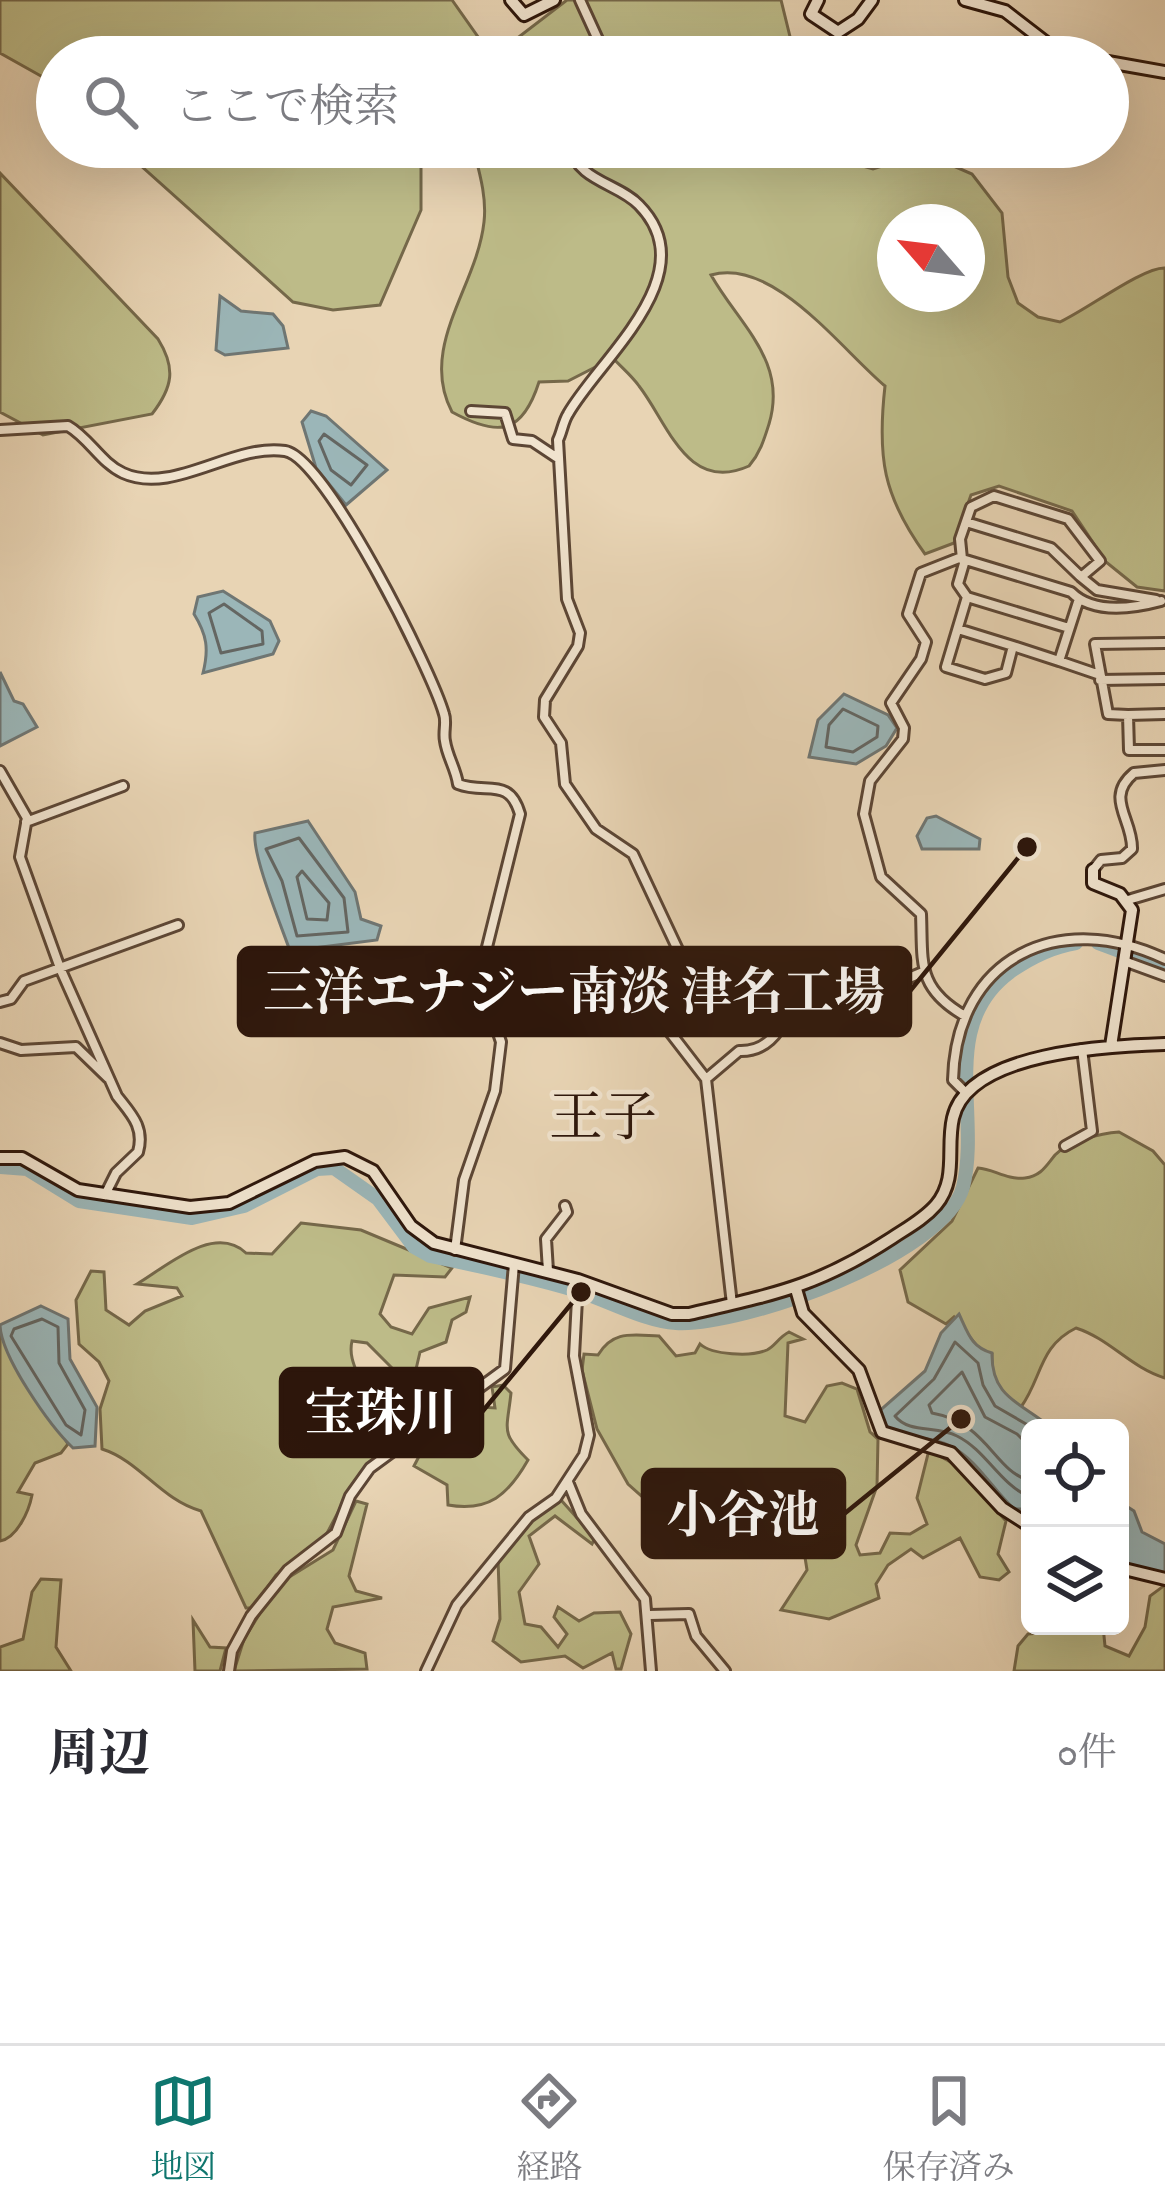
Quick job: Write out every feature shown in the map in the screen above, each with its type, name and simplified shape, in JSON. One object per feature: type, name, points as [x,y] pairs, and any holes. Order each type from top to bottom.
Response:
[{"type":"main road","points":[[511,0],[524,15],[554,0]]},
{"type":"main road","points":[[818,0],[811,14],[838,32],[858,20],[872,0]]},
{"type":"main road","points":[[965,0],[1005,11],[1037,36]]},
{"type":"main road","points":[[1129,66],[1165,72]]},
{"type":"main road","points":[[1093,870],[1093,884],[1128,900],[1126,952],[1111,1046]]},
{"type":"main road","points":[[0,1158],[22,1158],[78,1190],[211,1206],[315,1161],[345,1157],[373,1171],[421,1236],[454,1252],[513,1268],[548,1271],[673,1314],[797,1296],[937,1204],[950,1175],[952,1122],[963,1091],[998,1072],[1082,1049],[1165,1044]]},
{"type":"main road","points":[[797,1296],[852,1358],[882,1432],[951,1453],[1003,1508],[1021,1520]]},
{"type":"main road","points":[[1129,1570],[1165,1579]]},
{"type":"street","points":[[580,0],[596,36]]},
{"type":"street","points":[[582,168],[639,205],[654,231],[659,271],[647,306],[566,416],[557,458],[567,599],[580,633],[578,646],[545,700],[544,717],[562,743],[565,784],[596,830],[633,854],[680,954],[678,973]]},
{"type":"street","points":[[471,411],[501,411],[513,440],[540,444],[557,458]]},
{"type":"street","points":[[0,430],[68,425],[130,476],[157,477],[288,451],[317,473],[420,650],[446,716],[444,738],[458,784],[501,787],[518,805],[517,835],[488,936],[491,1015],[501,1042],[495,1091],[464,1180],[454,1252]]},
{"type":"street","points":[[1070,628],[968,597],[958,584],[971,507],[994,496],[1062,517],[1100,561],[1081,577]]},
{"type":"street","points":[[966,522],[1051,548],[1097,590],[1163,601]]},
{"type":"street","points":[[964,1016],[948,1006],[923,971],[921,914],[876,867],[865,814],[867,790],[903,739],[904,728],[891,703],[921,659],[926,642],[908,614],[911,596],[928,567],[963,559],[1071,592],[1078,602],[1095,608],[1163,601]]},
{"type":"street","points":[[968,597],[946,667],[985,679],[1006,673],[1013,646]]},
{"type":"street","points":[[1059,661],[1078,602]]},
{"type":"street","points":[[958,628],[1099,677],[1165,679]]},
{"type":"street","points":[[1165,644],[1095,644],[1108,714],[1165,715]]},
{"type":"street","points":[[1128,715],[1129,750],[1165,750]]},
{"type":"street","points":[[1093,870],[1103,858],[1123,857],[1132,848],[1118,801],[1121,786],[1134,773],[1165,770]]},
{"type":"street","points":[[0,771],[26,822],[20,857],[60,968],[119,1100],[134,1112],[141,1144],[105,1196]]},
{"type":"street","points":[[26,822],[124,786]]},
{"type":"street","points":[[1128,900],[1165,890]]},
{"type":"street","points":[[0,1002],[11,999],[20,983],[178,925]]},
{"type":"street","points":[[963,1091],[954,1055],[964,1016],[989,980],[1028,951],[1079,937],[1165,959]]},
{"type":"street","points":[[1126,952],[1165,976]]},
{"type":"street","points":[[491,1015],[636,957],[656,985],[656,1003],[669,1031],[706,1079],[732,1304]]},
{"type":"street","points":[[656,985],[678,973],[758,964],[775,978],[787,1004],[786,1019],[768,1043],[754,1052],[739,1051],[706,1079]]},
{"type":"street","points":[[787,1004],[836,995],[848,1004],[923,971]]},
{"type":"street","points":[[0,1042],[26,1050],[76,1047],[108,1078]]},
{"type":"street","points":[[1065,1146],[1092,1130],[1082,1049]]},
{"type":"street","points":[[548,1271],[546,1239],[567,1213],[565,1206]]},
{"type":"street","points":[[229,1671],[232,1651],[251,1616],[288,1570],[336,1533],[350,1496],[370,1468],[505,1369],[510,1360],[513,1268]]},
{"type":"street","points":[[426,1671],[457,1605],[529,1517],[556,1498],[589,1435],[574,1356],[578,1282]]},
{"type":"street","points":[[568,1480],[571,1498],[632,1574],[650,1615],[651,1671]]},
{"type":"street","points":[[650,1615],[689,1614],[696,1636],[725,1671]]},
{"type":"shaded area","points":[[0,0],[452,0],[477,36],[36,36],[36,73],[0,53]]},
{"type":"shaded area","points":[[567,0],[781,0],[790,36],[520,36]]},
{"type":"shaded area","points":[[143,168],[421,168],[421,210],[380,305],[333,310],[293,302]]},
{"type":"shaded area","points":[[477,168],[958,168],[972,174],[1002,213],[1008,277],[1018,303],[1038,317],[1060,322],[1129,281],[1165,268],[1165,591],[1137,587],[1106,562],[1072,511],[999,486],[971,495],[954,543],[925,554],[900,513],[886,475],[885,386],[827,329],[758,279],[734,273],[711,275],[758,345],[772,381],[769,424],[749,466],[710,471],[695,463],[613,358],[568,381],[539,382],[525,413],[506,426],[483,425],[452,412],[443,388],[445,340],[484,222]]},
{"type":"shaded area","points":[[0,173],[158,339],[170,377],[152,414],[43,435],[0,412]]},
{"type":"shaded area","points":[[1119,1132],[1153,1151],[1165,1165],[1165,1378],[1076,1328],[1048,1353],[1021,1407],[997,1386],[992,1354],[980,1350],[954,1317],[946,1324],[908,1302],[900,1270],[952,1221],[978,1168],[1031,1177],[1068,1146]]},
{"type":"shaded area","points":[[301,1223],[361,1230],[452,1268],[445,1277],[394,1275],[380,1314],[391,1327],[412,1334],[429,1308],[470,1297],[466,1312],[452,1320],[446,1342],[420,1352],[407,1408],[425,1415],[472,1380],[476,1383],[452,1418],[436,1427],[414,1430],[395,1405],[397,1373],[367,1343],[352,1341],[353,1363],[365,1399],[378,1409],[386,1447],[354,1482],[325,1537],[276,1575],[253,1608],[246,1608],[201,1511],[102,1449],[100,1409],[109,1381],[99,1362],[79,1344],[76,1300],[91,1271],[104,1272],[106,1310],[129,1325],[145,1311],[182,1296],[177,1288],[137,1284],[176,1259],[220,1243],[246,1253],[272,1254]]},
{"type":"shaded area","points":[[789,1332],[803,1339],[788,1343],[785,1416],[805,1422],[827,1386],[842,1383],[857,1389],[870,1432],[878,1439],[877,1486],[856,1545],[860,1555],[880,1553],[890,1533],[910,1534],[927,1524],[917,1498],[929,1450],[954,1464],[1006,1521],[998,1554],[1009,1572],[999,1580],[980,1577],[960,1538],[923,1558],[911,1549],[888,1565],[876,1584],[879,1598],[829,1619],[781,1610],[807,1570],[801,1532],[789,1514],[763,1508],[735,1490],[666,1525],[664,1538],[648,1502],[628,1484],[597,1429],[582,1370],[584,1354],[598,1355],[610,1341],[632,1335],[659,1336],[676,1356],[695,1353],[700,1344],[722,1353],[751,1354],[767,1350]]},
{"type":"shaded area","points":[[0,1334],[68,1444],[61,1453],[35,1463],[18,1492],[32,1495],[25,1516],[12,1535],[0,1541]]},
{"type":"shaded area","points":[[503,1385],[511,1393],[509,1437],[528,1460],[496,1498],[475,1506],[448,1505],[447,1485],[414,1466],[426,1443],[447,1450],[459,1432],[474,1431],[472,1413],[480,1407],[495,1408],[492,1387]]},
{"type":"shaded area","points":[[561,1500],[595,1538],[592,1544],[555,1516],[529,1536],[539,1564],[519,1592],[525,1624],[541,1627],[558,1647],[567,1634],[554,1617],[558,1607],[579,1621],[594,1613],[620,1612],[631,1634],[621,1669],[616,1669],[612,1653],[583,1668],[565,1656],[521,1662],[493,1641],[500,1619],[498,1559],[529,1520]]},
{"type":"shaded area","points":[[356,1501],[367,1504],[349,1576],[356,1591],[382,1598],[333,1607],[327,1629],[335,1643],[365,1653],[367,1669],[234,1671],[244,1639],[278,1584],[333,1550]]},
{"type":"shaded area","points":[[41,1579],[61,1580],[56,1647],[71,1671],[0,1671],[0,1647],[23,1639],[32,1592]]},
{"type":"shaded area","points":[[1165,1585],[1165,1671],[1014,1671],[1018,1646],[1027,1635],[1104,1635],[1105,1646],[1129,1656],[1145,1627],[1150,1596]]},
{"type":"shaded area","points":[[193,1620],[210,1647],[226,1648],[220,1671],[195,1671]]},
{"type":"water","points":[[220,296],[241,311],[273,314],[283,326],[288,348],[225,355],[216,350]]},
{"type":"water","points":[[311,411],[326,416],[387,470],[346,505],[316,468],[302,422]]},
{"type":"water","points":[[223,591],[270,621],[279,641],[273,654],[203,673],[206,642],[194,614],[198,597]]},
{"type":"water","points":[[0,672],[14,701],[23,704],[37,727],[0,746]]},
{"type":"water","points":[[844,694],[888,715],[897,728],[886,746],[856,764],[809,757],[818,720]]},
{"type":"water","points":[[936,816],[980,839],[979,849],[922,849],[917,836],[927,818]]},
{"type":"water","points":[[308,821],[355,892],[361,919],[381,926],[377,940],[290,951],[262,873],[255,833]]},
{"type":"water","points":[[41,1306],[68,1319],[70,1359],[97,1407],[95,1446],[73,1448],[52,1424],[17,1372],[2,1339],[0,1325]]},
{"type":"water","points":[[959,1314],[975,1343],[992,1353],[1003,1390],[1039,1419],[1021,1419],[1021,1509],[1014,1509],[961,1452],[892,1430],[877,1413],[925,1371],[941,1333]]},
{"type":"water","points":[[1129,1508],[1142,1532],[1165,1544],[1165,1573],[1129,1565]]},
{"type":"waterway","points":[[0,1167],[27,1169],[79,1201],[192,1218],[244,1206],[317,1169],[334,1168],[378,1199],[414,1247],[430,1256],[562,1287],[664,1322],[746,1313],[791,1300],[881,1261],[920,1238],[948,1213],[963,1187],[967,1159],[966,1072],[975,1018],[988,994],[1010,972],[1041,954],[1076,943]]},
{"type":"waterway","points":[[1098,943],[1165,968]]},
{"type":"place","name":"三洋エナジー南淡 津名工場","points":[[1027,847]]},
{"type":"place","name":"宝珠川","points":[[581,1292]]},
{"type":"place","name":"小谷池","points":[[961,1419]]},
{"type":"district","name":"王子","points":[[603,1116]]}]
